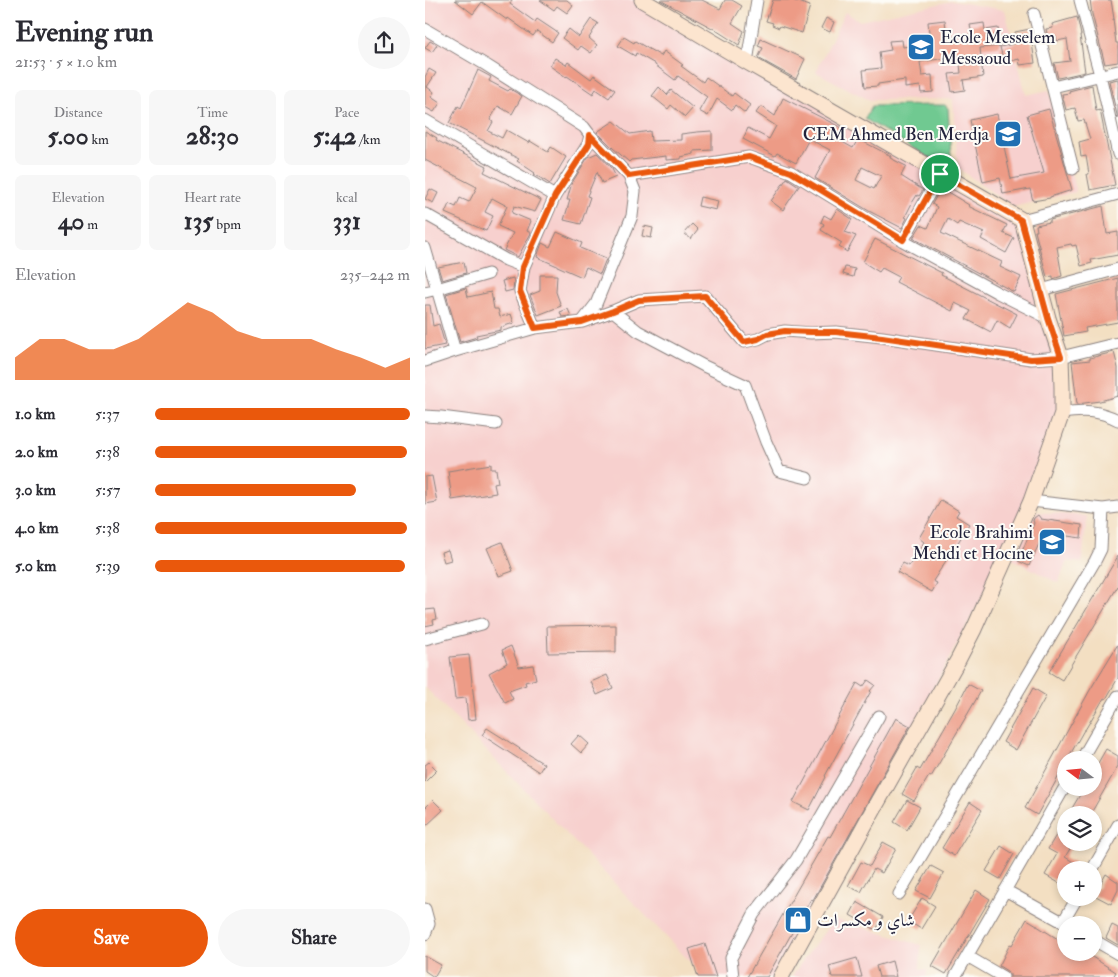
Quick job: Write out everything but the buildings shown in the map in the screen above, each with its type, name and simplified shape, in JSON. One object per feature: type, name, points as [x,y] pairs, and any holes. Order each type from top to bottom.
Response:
[{"type":"street","points":[[642,0],[1021,220],[1048,318],[1061,357],[1062,413],[1031,501],[974,629],[781,977]]},
{"type":"street","points":[[747,62],[757,0]]},
{"type":"street","points":[[1080,0],[1118,154]]},
{"type":"street","points":[[1034,14],[1073,169]]},
{"type":"street","points":[[425,29],[584,127],[629,176],[635,191],[632,216],[596,304],[582,322]]},
{"type":"street","points":[[1053,87],[1118,71]]},
{"type":"street","points":[[425,120],[555,196]]},
{"type":"street","points":[[535,328],[520,291],[523,267],[555,196],[589,144],[590,135]]},
{"type":"street","points":[[629,176],[749,157],[791,172],[903,240],[998,293],[1048,318]]},
{"type":"street","points":[[903,240],[940,174]]},
{"type":"street","points":[[1021,220],[1118,194]]},
{"type":"street","points":[[425,214],[506,260],[523,267]]},
{"type":"street","points":[[425,248],[455,351]]},
{"type":"street","points":[[1041,290],[1118,269]]},
{"type":"street","points":[[425,292],[488,274]]},
{"type":"street","points":[[425,361],[535,328],[582,322],[639,300],[705,296],[744,342],[758,339],[767,334],[785,331],[836,332],[1031,359],[1061,357],[1118,343]]},
{"type":"street","points":[[613,311],[638,330],[704,366],[745,385],[779,471],[807,478]]},
{"type":"street","points":[[1062,413],[1090,411],[1118,420]]},
{"type":"street","points":[[425,416],[496,424]]},
{"type":"street","points":[[1031,501],[1103,509],[1118,507]]},
{"type":"street","points":[[899,894],[1095,561],[1101,549],[1103,509]]},
{"type":"street","points":[[425,639],[482,624]]},
{"type":"street","points":[[1086,751],[1118,696]]},
{"type":"street","points":[[733,977],[731,958],[754,914],[796,860],[879,716]]},
{"type":"street","points":[[955,977],[1060,796]]},
{"type":"street","points":[[1098,861],[1118,825]]},
{"type":"street","points":[[1005,890],[1057,919]]},
{"type":"street","points":[[425,909],[429,924],[425,934]]},
{"type":"street","points":[[1102,945],[1118,954]]},
{"type":"street","points":[[967,956],[1003,977]]},
{"type":"shaded area","points":[[425,0],[647,0],[1022,220],[1048,318],[1062,413],[1019,527],[780,977],[705,977],[425,687]]},
{"type":"shaded area","name":"Ecole Messelem Messaoud","points":[[952,1],[1005,10],[1026,95],[1049,90],[1076,192],[1013,207],[958,168],[953,99],[869,100],[816,72],[845,12],[860,21]]},
{"type":"shaded area","name":"Ecole Brahimi Mehdi et Hocine","points":[[1038,512],[1087,516],[1082,563],[1067,561],[1058,583],[1012,559],[1032,517]]},
{"type":"shaded area","points":[[834,919],[921,945],[920,969],[927,970],[926,977],[792,977]]},
{"type":"green space","points":[[945,105],[948,108],[952,172],[865,119],[872,106]]},
{"type":"place","name":"Ecole Messelem Messaoud","points":[[921,47]]},
{"type":"place","name":"CEM Ahmed Ben Merdja","points":[[1008,134]]},
{"type":"place","name":"Ecole Brahimi Mehdi et Hocine","points":[[1052,542]]},
{"type":"place","name":"شاي و مكسرات","points":[[798,920]]},
{"type":"route","points":[[590,135],[629,176],[749,157],[791,172],[903,240],[940,174],[1021,220],[1048,318],[1061,357],[1031,359],[836,332],[785,331],[767,334],[758,339],[744,342],[705,296],[639,300],[582,322],[535,328],[520,291],[523,267],[555,196],[589,144],[590,135]]}]
